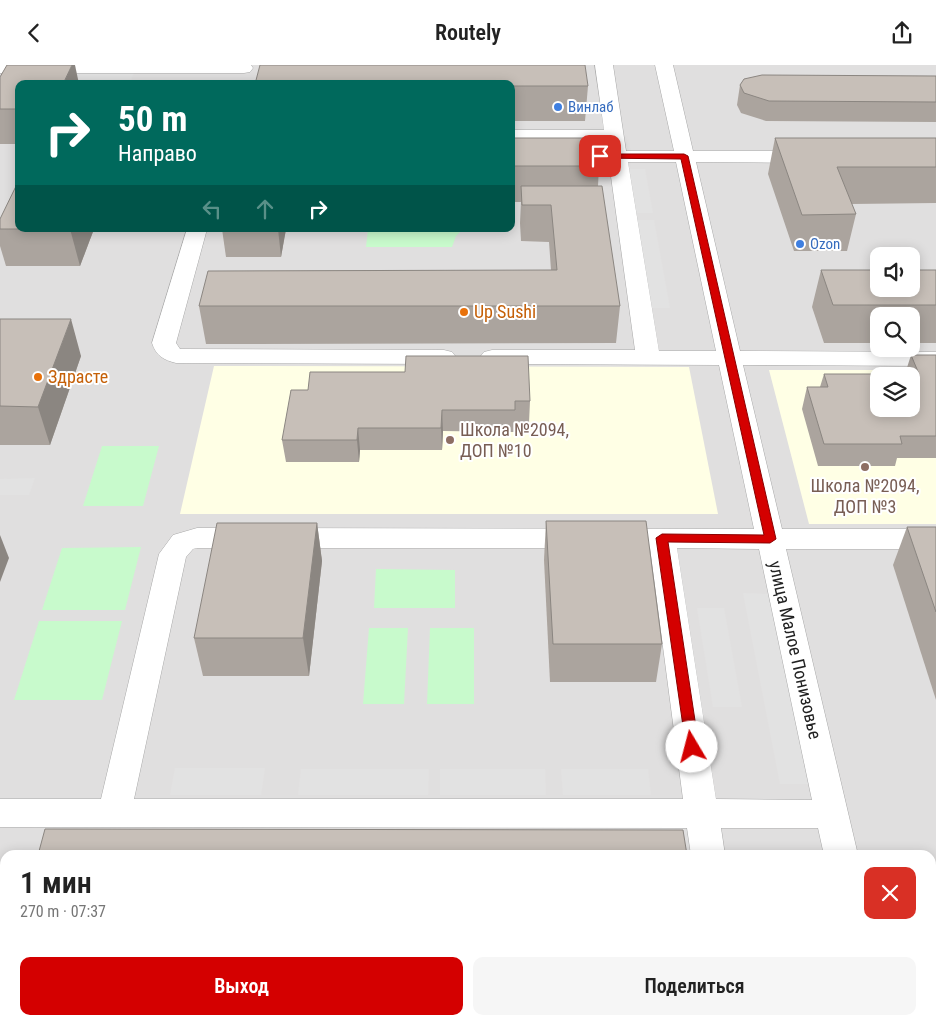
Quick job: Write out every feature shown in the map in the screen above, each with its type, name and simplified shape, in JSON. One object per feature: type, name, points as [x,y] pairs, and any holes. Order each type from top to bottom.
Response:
[{"type":"street","points":[[604,65],[648,358]]},
{"type":"street","name":"улица Малое Понизовье","points":[[664,65],[840,850]]},
{"type":"street","points":[[0,68],[242,72]]},
{"type":"street","points":[[515,136],[616,146],[684,156],[830,157]]},
{"type":"street","points":[[515,156],[616,146]]},
{"type":"street","points":[[196,232],[164,343],[169,353],[176,356],[936,359]]},
{"type":"street","points":[[114,813],[174,554],[183,541],[197,538],[936,539]]},
{"type":"street","points":[[662,538],[707,850]]},
{"type":"street","points":[[0,813],[832,815]]},
{"type":"shaded area","points":[[0,65],[936,65],[936,850],[0,850]]},
{"type":"shaded area","points":[[68,73],[134,73],[131,80],[64,80]]},
{"type":"shaded area","points":[[627,169],[645,169],[653,213],[634,213]]},
{"type":"shaded area","points":[[635,220],[654,220],[670,308],[649,308]]},
{"type":"shaded area","name":"Школа №2094, ДОП №10","points":[[214,366],[689,367],[718,514],[180,514]]},
{"type":"shaded area","name":"Школа №2094, ДОП №3","points":[[769,370],[870,370],[870,417],[920,417],[920,370],[936,370],[936,524],[809,524]]},
{"type":"shaded area","points":[[35,478],[29,495],[0,495],[0,479]]},
{"type":"shaded area","points":[[743,593],[769,594],[810,784],[780,784]]},
{"type":"shaded area","points":[[697,608],[724,608],[742,707],[713,707]]},
{"type":"shaded area","points":[[175,768],[265,768],[261,795],[170,795]]},
{"type":"shaded area","points":[[301,769],[429,769],[428,795],[298,795]]},
{"type":"shaded area","points":[[440,769],[545,769],[546,795],[440,795]]},
{"type":"shaded area","points":[[561,769],[648,769],[651,795],[563,795]]},
{"type":"green space","points":[[368,232],[460,232],[456,236],[452,247],[366,247]]},
{"type":"green space","points":[[102,446],[159,446],[143,506],[83,506]]},
{"type":"green space","points":[[141,547],[125,610],[42,610],[62,548]]},
{"type":"green space","points":[[376,569],[455,570],[455,608],[374,608]]},
{"type":"green space","points":[[39,621],[122,621],[102,700],[14,700]]},
{"type":"green space","points":[[369,628],[408,628],[404,704],[363,704]]},
{"type":"green space","points":[[430,628],[474,628],[474,704],[427,704]]},
{"type":"building","points":[[7,65],[72,65],[65,80],[15,80],[15,109],[0,109],[0,77]]},
{"type":"building","points":[[260,65],[585,65],[588,86],[515,86],[515,80],[256,80]]},
{"type":"building","points":[[762,75],[936,76],[936,102],[769,101],[744,93],[740,85],[744,79]]},
{"type":"building","points":[[515,138],[596,138],[599,166],[515,166]]},
{"type":"building","points":[[775,138],[936,138],[936,167],[837,167],[856,214],[802,215]]},
{"type":"building","points":[[521,186],[602,186],[620,306],[199,306],[208,271],[557,270],[551,205],[522,205]]},
{"type":"building","points":[[15,188],[15,229],[0,229],[0,219]]},
{"type":"building","points":[[821,270],[870,270],[870,297],[920,297],[920,270],[936,270],[936,305],[833,305]]},
{"type":"building","points":[[0,319],[71,319],[38,407],[0,406]]},
{"type":"building","points":[[936,355],[936,436],[900,436],[902,444],[824,444],[807,387],[828,387],[824,374],[870,374],[870,417],[920,417],[920,367],[916,367],[912,357]]},
{"type":"building","points":[[406,356],[528,356],[530,401],[515,401],[515,410],[442,410],[441,428],[358,428],[357,440],[282,440],[291,390],[308,390],[310,372],[405,372]]},
{"type":"building","points":[[546,521],[646,521],[662,644],[553,644]]},
{"type":"building","points":[[217,523],[317,523],[303,638],[194,638]]},
{"type":"building","points":[[907,527],[936,527],[936,612]]},
{"type":"building","points":[[45,829],[683,830],[686,850],[39,850]]},
{"type":"place","name":"Винлаб","points":[[558,107]]},
{"type":"place","name":"Ozon","points":[[800,244]]},
{"type":"place","name":"Up Sushi","points":[[464,312]]},
{"type":"place","name":"Здрасте","points":[[38,377]]},
{"type":"place","name":"Школа №2094, ДОП №10","points":[[450,440]]},
{"type":"place","name":"Школа №2094, ДОП №3","points":[[865,467]]},
{"type":"route","points":[[600,156],[684,156],[770,539],[662,538],[692,747]]}]
